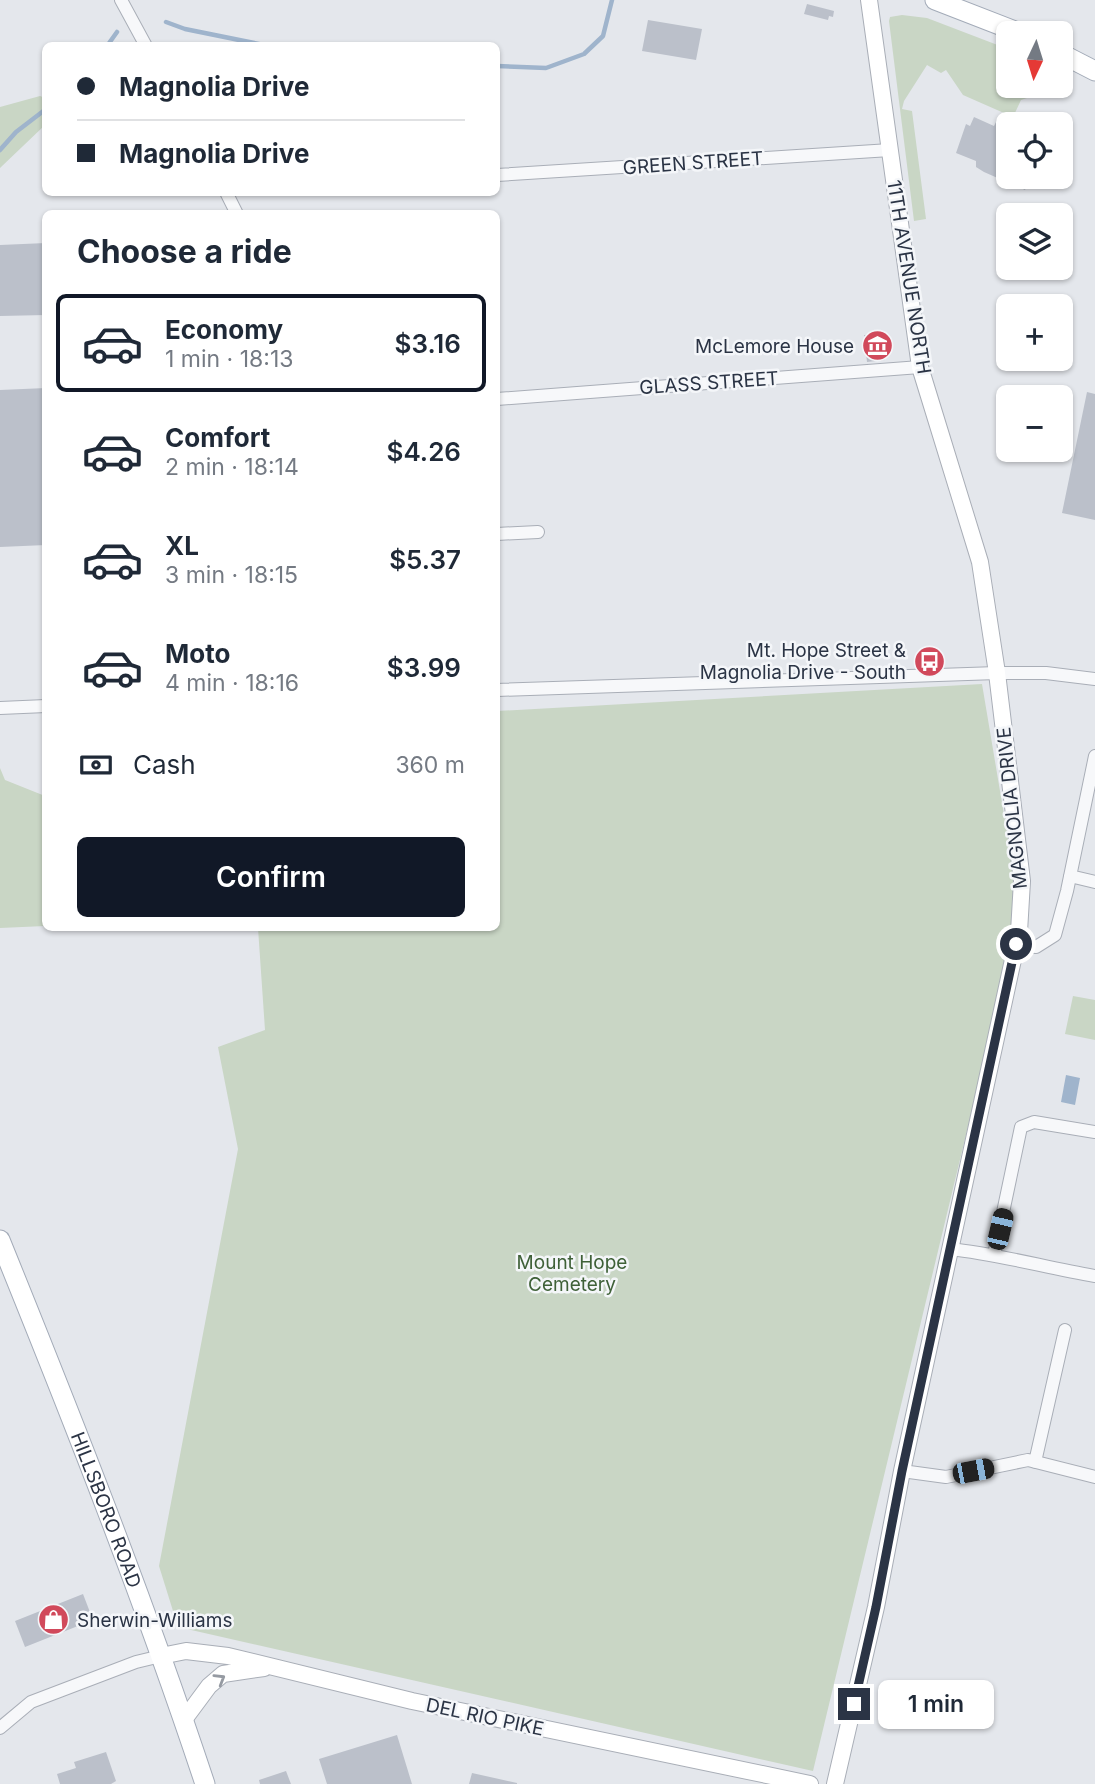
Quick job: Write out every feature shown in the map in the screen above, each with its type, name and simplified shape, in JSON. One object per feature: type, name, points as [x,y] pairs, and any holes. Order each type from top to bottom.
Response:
[{"type":"main road","points":[[935,0],[996,24]]},
{"type":"main road","points":[[1073,59],[1095,71]]},
{"type":"main road","name":"HILLSBORO ROAD","points":[[0,1240],[87,1454],[205,1784]]},
{"type":"street","points":[[121,0],[144,42]]},
{"type":"street","name":"11TH AVENUE NORTH","points":[[869,0],[920,367],[980,562],[997,673]]},
{"type":"street","name":"GREEN STREET","points":[[500,175],[890,150]]},
{"type":"street","name":"GLASS STREET","points":[[500,398],[920,367]]},
{"type":"street","points":[[500,534],[538,532]]},
{"type":"street","points":[[500,690],[997,673],[1046,673],[1095,679]]},
{"type":"street","name":"MAGNOLIA DRIVE","points":[[835,1784],[876,1607],[902,1471],[1016,944],[1022,881],[997,673]]},
{"type":"street","points":[[0,708],[42,706]]},
{"type":"street","points":[[1016,944],[1036,947],[1055,935],[1095,756]]},
{"type":"street","points":[[1070,876],[1095,882]]},
{"type":"street","points":[[993,1255],[1021,1127],[1034,1122],[1095,1132]]},
{"type":"street","points":[[950,1249],[1095,1276]]},
{"type":"street","points":[[1035,1462],[1065,1330]]},
{"type":"street","points":[[902,1471],[946,1477],[1028,1460],[1095,1477]]},
{"type":"street","name":"DEL RIO PIKE","points":[[161,1656],[187,1651],[275,1666],[412,1701],[810,1784]]},
{"type":"street","points":[[0,1728],[32,1702],[136,1662],[161,1656]]},
{"type":"street","points":[[183,1721],[209,1686],[223,1674],[275,1666]]},
{"type":"green space","points":[[902,15],[927,18],[996,44],[996,98],[1027,98],[1021,100],[1015,112],[1002,112],[963,95],[946,70],[941,73],[927,65],[904,101],[902,109],[912,111],[926,219],[914,221],[889,21],[890,17]]},
{"type":"green space","points":[[42,97],[42,128],[0,168],[0,107]]},
{"type":"green space","name":"Mount Hope Cemetery","points":[[982,684],[1020,910],[813,1771],[178,1627],[159,1566],[238,1149],[218,1047],[265,1030],[258,931],[500,931],[500,711]]},
{"type":"green space","points":[[0,768],[5,780],[42,795],[42,926],[0,928]]},
{"type":"green space","points":[[1073,996],[1095,1000],[1095,1040],[1065,1034]]},
{"type":"water","points":[[1066,1075],[1080,1078],[1075,1105],[1061,1102]]},
{"type":"building","points":[[807,4],[834,11],[833,17],[829,16],[828,20],[804,14]]},
{"type":"building","points":[[648,20],[702,29],[696,60],[642,51]]},
{"type":"building","points":[[974,117],[994,126],[996,122],[996,177],[976,167],[976,161],[956,153],[966,124],[970,126]]},
{"type":"building","points":[[42,243],[42,315],[0,316],[0,245]]},
{"type":"building","name":"McLemore House","points":[[864,335],[887,336],[889,355],[884,355],[885,360],[867,362]]},
{"type":"building","points":[[42,388],[42,545],[0,547],[0,390]]},
{"type":"building","points":[[1087,392],[1095,394],[1095,520],[1062,513]]},
{"type":"building","name":"Sherwin-Williams","points":[[83,1594],[93,1620],[25,1647],[15,1621]]},
{"type":"building","points":[[397,1735],[412,1784],[327,1784],[319,1759]]},
{"type":"building","points":[[106,1752],[116,1781],[111,1784],[60,1784],[57,1774],[76,1768],[74,1762]]},
{"type":"building","points":[[286,1771],[291,1784],[260,1784],[259,1780]]},
{"type":"building","points":[[472,1773],[517,1783],[517,1784],[469,1784]]},
{"type":"waterway","points":[[500,66],[546,68],[584,54],[603,36],[612,0]]},
{"type":"waterway","points":[[166,22],[185,29],[249,42]]},
{"type":"waterway","points":[[110,42],[117,32]]},
{"type":"waterway","points":[[0,150],[16,132],[42,112]]},
{"type":"place","name":"McLemore House","points":[[877,346]]},
{"type":"place","name":"Mt. Hope Street & Magnolia Drive - South","points":[[929,661]]},
{"type":"place","name":"Sherwin-Williams","points":[[54,1620]]},
{"type":"route","points":[[854,1704],[1016,944]]}]
